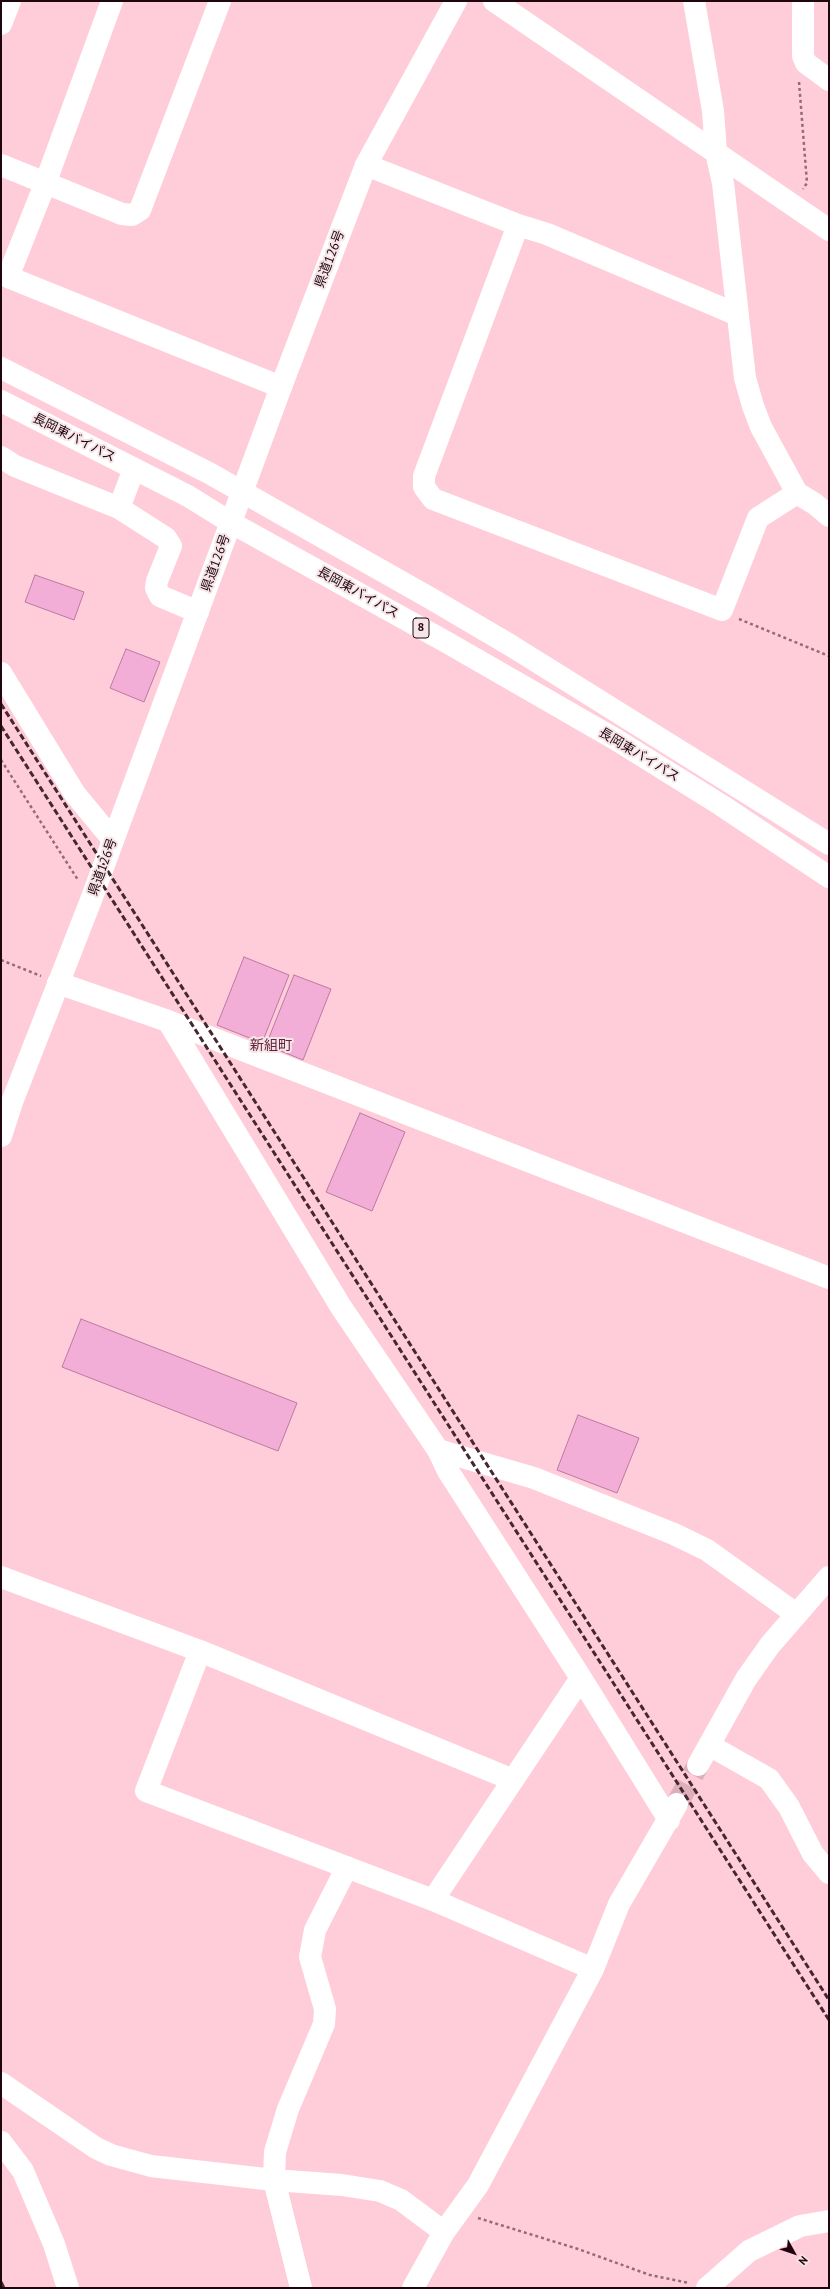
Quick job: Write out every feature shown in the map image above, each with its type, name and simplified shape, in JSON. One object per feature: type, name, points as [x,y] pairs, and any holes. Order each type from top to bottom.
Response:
[{"type":"main road","points":[[1,24],[10,1]]},
{"type":"main road","points":[[112,1],[45,184],[8,277],[281,387]]},
{"type":"main road","points":[[1,165],[122,214],[132,215],[140,210],[220,1]]},
{"type":"main road","name":"県道126号","points":[[1,1136],[12,1102],[91,900],[230,522],[366,165],[456,1]]},
{"type":"main road","points":[[494,1],[829,230]]},
{"type":"main road","points":[[694,1],[713,111],[716,152],[723,183],[746,378],[753,406],[782,467],[797,493],[815,504],[829,516]]},
{"type":"main road","points":[[803,1],[803,56],[806,63],[829,80]]},
{"type":"main road","points":[[366,165],[518,226],[547,234],[738,315]]},
{"type":"main road","points":[[518,226],[424,476],[424,487],[434,499],[722,610],[758,518],[797,493]]},
{"type":"main road","name":"長岡東バイパス","points":[[1,368],[202,470],[510,645],[829,844]]},
{"type":"main road","name":"長岡東バイパス","points":[[1,401],[188,496],[230,522],[448,643],[615,739],[721,805],[829,878]]},
{"type":"main road","points":[[1,457],[15,466],[119,508],[166,538],[171,546],[156,588],[160,596],[198,612]]},
{"type":"main road","points":[[119,508],[134,469]]},
{"type":"main road","points":[[1,673],[75,794],[113,840]]},
{"type":"main road","points":[[58,982],[168,1022],[829,1278]]},
{"type":"main road","points":[[168,1022],[341,1307],[438,1450],[448,1471],[581,1678],[673,1812],[619,1904],[594,1970],[478,2185],[444,2232],[414,2288]]},
{"type":"main road","points":[[438,1450],[534,1478],[674,1534],[707,1550],[796,1614]]},
{"type":"main road","points":[[1,1577],[200,1652],[513,1780]]},
{"type":"main road","points":[[698,1765],[746,1679],[796,1614],[829,1577]]},
{"type":"main road","points":[[200,1652],[146,1791],[433,1900],[594,1970]]},
{"type":"main road","points":[[433,1900],[581,1678]]},
{"type":"main road","points":[[709,1745],[769,1779],[789,1807],[813,1854],[829,1873]]},
{"type":"main road","points":[[301,2288],[274,2180],[275,2152],[288,2109],[324,2024],[325,2009],[310,1957],[316,1930],[347,1867]]},
{"type":"main road","points":[[1,2084],[96,2148],[111,2155],[152,2166],[274,2180],[342,2185],[380,2191],[400,2200],[444,2232]]},
{"type":"main road","points":[[1,2142],[23,2171],[54,2244],[68,2288]]},
{"type":"main road","points":[[708,2287],[749,2251],[800,2226],[829,2221]]},
{"type":"path","points":[[793,205],[807,183],[798,75],[806,63]]},
{"type":"path","points":[[722,610],[731,616],[829,656]]},
{"type":"path","points":[[1,760],[91,900]]},
{"type":"path","points":[[1,960],[58,982]]},
{"type":"path","points":[[458,2212],[578,2249],[650,2275],[708,2287]]},
{"type":"building","points":[[35,575],[84,592],[74,620],[25,602]]},
{"type":"building","points":[[126,649],[160,662],[144,702],[110,688]]},
{"type":"building","points":[[244,957],[289,975],[262,1043],[217,1025]]},
{"type":"building","points":[[294,975],[331,989],[303,1060],[266,1045]]},
{"type":"building","points":[[360,1113],[405,1132],[372,1211],[326,1192]]},
{"type":"building","points":[[81,1319],[297,1403],[278,1451],[62,1367]]},
{"type":"building","points":[[578,1415],[639,1438],[617,1493],[557,1470]]},
{"type":"tunnel","points":[[677,1804],[698,1765]]},
{"type":"railway","points":[[1,704],[829,2000]]},
{"type":"railway","points":[[1,726],[829,2020]]},
{"type":"railway","points":[[1,2282],[4,2288]]},
{"type":"district","name":"新組町","points":[[271,1046]]}]
